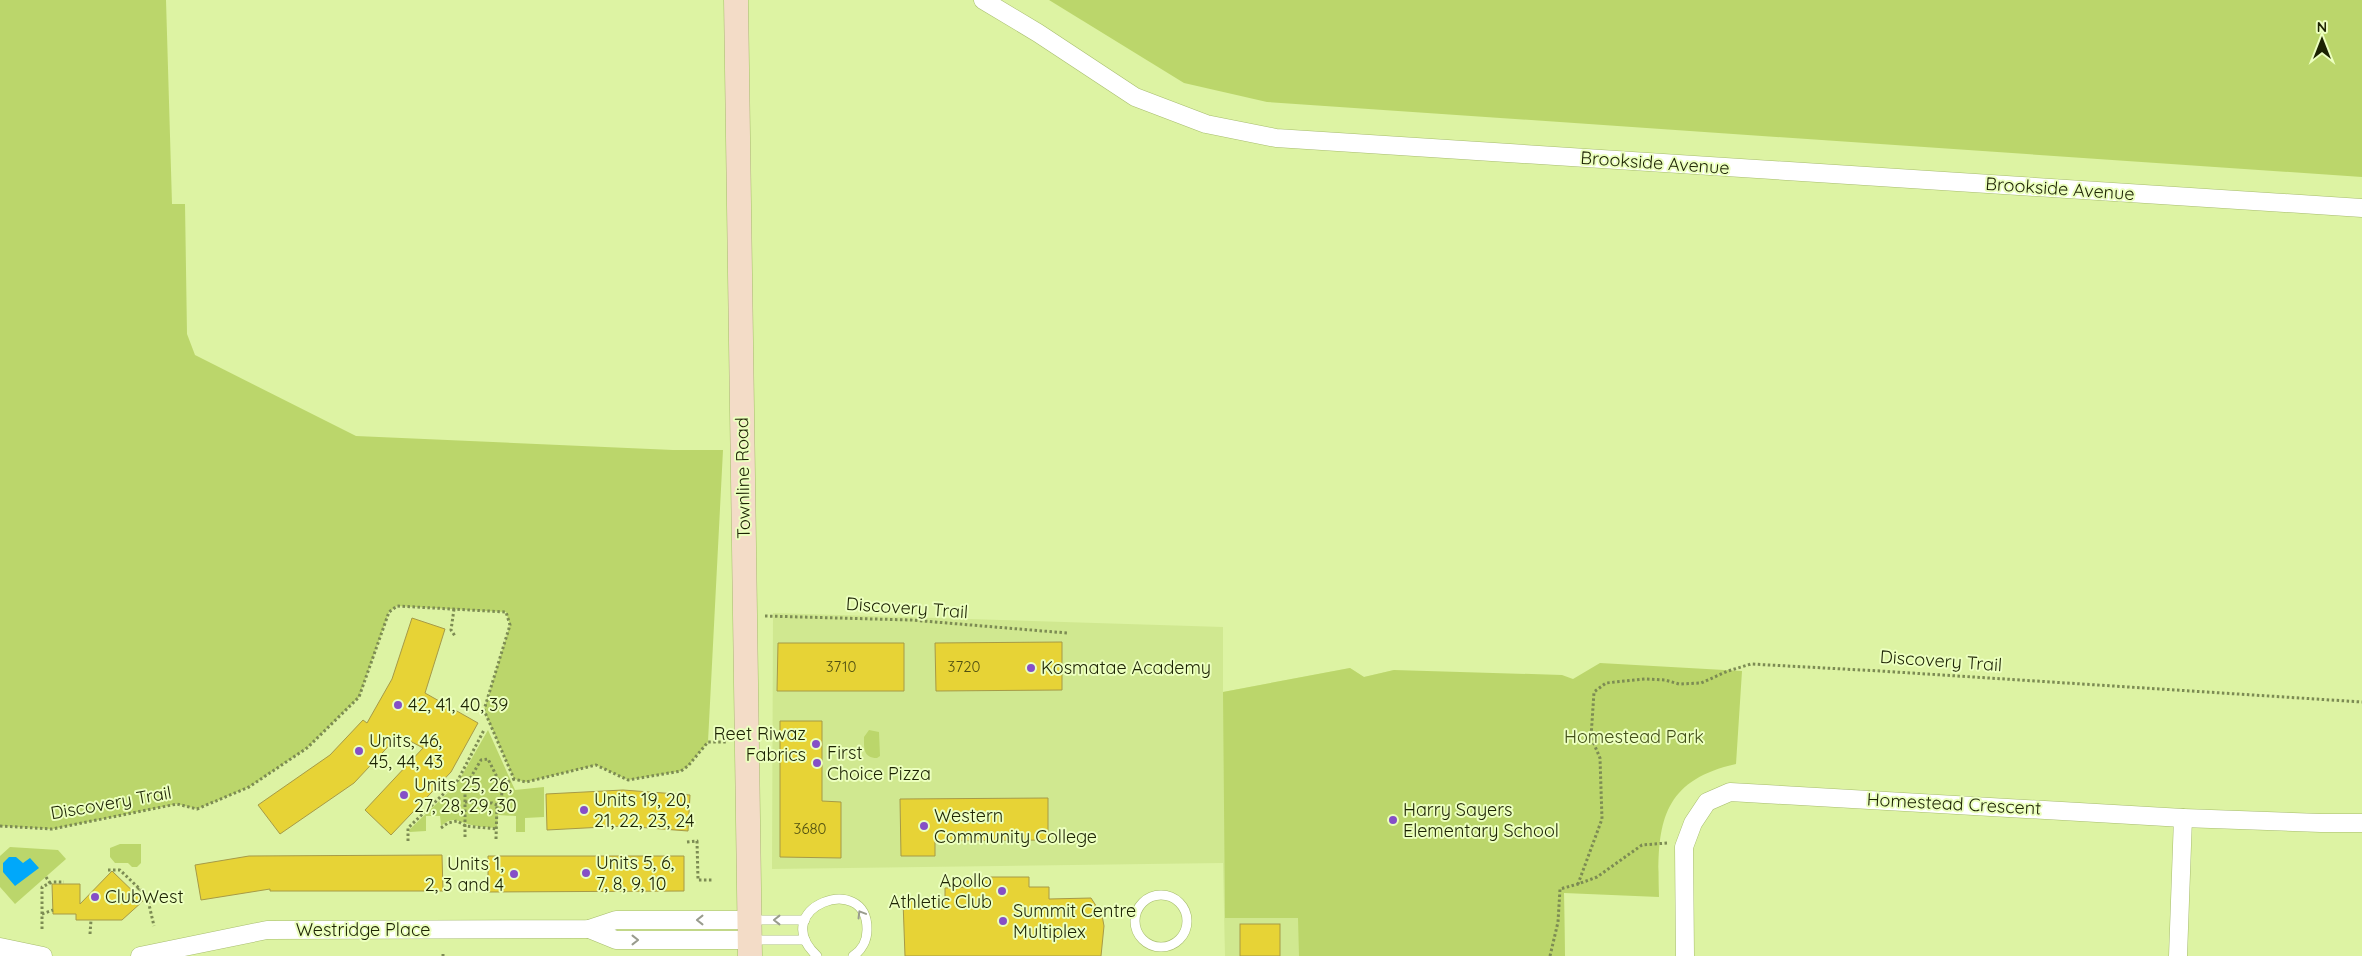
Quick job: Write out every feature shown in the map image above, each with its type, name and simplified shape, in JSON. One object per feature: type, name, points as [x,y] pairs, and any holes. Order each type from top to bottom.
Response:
[{"type":"street","name":"Townline Road","points":[[736,0],[749,939]]},
{"type":"street","name":"Brookside Avenue","points":[[983,0],[1038,33],[1136,97],[1206,124],[1276,138],[2362,208]]},
{"type":"street","name":"Homestead Crescent","points":[[1685,956],[1686,843],[1693,823],[1706,802],[1730,792],[2183,818],[2321,823],[2362,822]]},
{"type":"street","points":[[2178,956],[2183,818]]},
{"type":"street","name":"Westridge Place","points":[[140,956],[267,930],[589,929],[616,940],[749,939]]},
{"type":"street","points":[[0,946],[43,956]]},
{"type":"lane","points":[[1167,895],[1181,904],[1185,911],[1186,928],[1182,936],[1169,946],[1152,946],[1138,935],[1134,918],[1142,902],[1150,897],[1167,895]]},
{"type":"lane","points":[[817,956],[805,940],[805,920],[810,910],[818,903],[828,899],[844,900],[858,908],[864,916],[867,927],[866,937],[863,946],[853,956]]},
{"type":"lane","points":[[749,939],[805,920]]},
{"type":"lane","points":[[749,939],[805,940]]},
{"type":"path","name":"Discovery Trail","points":[[0,826],[52,829],[177,804],[197,809],[249,787],[307,748],[359,697],[389,612],[397,606],[506,612],[510,625],[484,710],[514,779]]},
{"type":"path","points":[[454,608],[451,630],[456,636]]},
{"type":"path","name":"Discovery Trail","points":[[745,616],[911,620],[1067,633]]},
{"type":"path","name":"Discovery Trail","points":[[1578,884],[1602,819],[1600,758],[1591,737],[1594,692],[1606,683],[1645,679],[1665,680],[1679,684],[1701,683],[1728,671],[1751,664],[2362,702]]},
{"type":"path","points":[[408,841],[408,828],[458,780],[484,730]]},
{"type":"path","points":[[501,785],[514,779],[526,782],[596,765],[628,780],[681,771],[708,742],[746,742]]},
{"type":"path","points":[[465,837],[465,787],[481,760],[485,758],[488,759],[501,785],[503,794],[501,801],[497,805],[496,839]]},
{"type":"path","points":[[465,802],[497,805]]},
{"type":"path","points":[[441,828],[448,823],[457,821],[466,826],[497,829]]},
{"type":"path","points":[[687,842],[697,842],[698,880],[713,880]]},
{"type":"path","points":[[1550,956],[1558,922],[1560,889],[1598,877],[1642,845],[1686,843]]},
{"type":"path","points":[[108,870],[120,870],[147,896],[154,926]]},
{"type":"path","points":[[46,877],[50,883]]},
{"type":"path","points":[[42,929],[42,887],[50,883],[64,882]]},
{"type":"path","points":[[134,893],[139,888]]},
{"type":"path","points":[[42,914],[52,910]]},
{"type":"path","points":[[90,920],[90,934]]},
{"type":"shaded area","points":[[773,613],[1223,627],[1223,692],[1350,668],[1364,677],[1394,670],[1564,893],[1565,956],[1225,956],[1223,863],[772,869]]},
{"type":"green space","points":[[0,0],[166,0],[172,204],[185,204],[187,334],[195,355],[356,436],[673,450],[723,450],[708,742],[688,766],[681,771],[628,780],[596,765],[526,782],[514,779],[484,710],[510,625],[506,612],[397,606],[389,612],[359,697],[307,748],[249,787],[197,809],[177,804],[52,829],[0,826]]},
{"type":"green space","points":[[1049,0],[2362,0],[2362,177],[1267,102],[1184,83]]},
{"type":"green space","name":"Harry Sayers Elementary School","points":[[1600,663],[1742,671],[1736,764],[1710,772],[1691,782],[1677,796],[1668,811],[1662,830],[1659,850],[1659,897],[1564,893],[1565,956],[1299,956],[1298,918],[1225,918],[1223,692],[1350,668],[1364,677],[1394,670],[1562,675],[1573,679]]},
{"type":"green space","points":[[488,730],[515,790],[544,787],[544,817],[525,818],[525,832],[516,832],[516,816],[498,815],[497,828],[475,826],[454,820],[441,826],[440,816],[426,816],[426,831],[409,832],[457,784]]},
{"type":"green space","points":[[869,730],[879,732],[880,756],[877,758],[872,758],[865,752],[864,737]]},
{"type":"green space","points":[[120,844],[141,844],[141,863],[137,867],[132,867],[128,863],[115,863],[110,857],[110,848]]},
{"type":"green space","points":[[10,847],[58,850],[66,859],[15,904],[0,887],[0,856]]},
{"type":"water","points":[[9,857],[16,857],[23,863],[30,858],[39,868],[15,886],[3,872],[3,863]]},
{"type":"building","points":[[412,618],[445,629],[425,693],[478,723],[451,772],[391,835],[365,810],[423,748],[399,735],[354,783],[280,834],[258,805],[330,755],[363,720],[367,723],[392,679]]},
{"type":"building","points":[[1062,642],[1062,690],[936,691],[935,643]]},
{"type":"building","points":[[778,643],[904,643],[904,691],[777,691]]},
{"type":"building","points":[[780,721],[822,721],[822,801],[841,802],[841,858],[780,857]]},
{"type":"building","points":[[623,790],[690,795],[688,831],[623,826],[547,830],[546,794]]},
{"type":"building","points":[[1048,798],[1048,840],[935,841],[935,856],[901,856],[900,799]]},
{"type":"building","points":[[442,855],[443,891],[270,891],[270,889],[201,900],[195,865],[249,856]]},
{"type":"building","points":[[488,856],[684,856],[684,891],[488,892]]},
{"type":"building","name":"ClubWest","points":[[112,871],[143,901],[122,920],[76,920],[76,914],[53,914],[52,884],[80,884],[80,904]]},
{"type":"building","name":"Summit Centre Multiplex","points":[[964,877],[1029,877],[1029,887],[1049,887],[1049,899],[1091,898],[1102,915],[1104,926],[1101,956],[905,956],[903,901],[945,900],[945,888],[964,887]]},
{"type":"building","points":[[1240,924],[1280,924],[1280,956],[1240,956]]},
{"type":"place","name":"Kosmatae Academy","points":[[1031,668]]},
{"type":"place","name":"42, 41, 40, 39","points":[[398,705]]},
{"type":"place","name":"Reet Riwaz Fabrics","points":[[816,744]]},
{"type":"place","name":"Units, 46, 45, 44, 43","points":[[359,751]]},
{"type":"place","name":"First Choice Pizza","points":[[817,763]]},
{"type":"place","name":"Units 25, 26, 27, 28, 29, 30","points":[[404,795]]},
{"type":"place","name":"Units 19, 20, 21, 22, 23, 24","points":[[584,810]]},
{"type":"place","name":"Harry Sayers Elementary School","points":[[1393,820]]},
{"type":"place","name":"Western Community College","points":[[924,826]]},
{"type":"place","name":"Units 5, 6, 7, 8, 9, 10","points":[[586,873]]},
{"type":"place","name":"Units 1, 2, 3 and 4","points":[[514,874]]},
{"type":"place","name":"Apollo Athletic Club","points":[[1002,891]]},
{"type":"place","name":"ClubWest","points":[[95,897]]},
{"type":"place","name":"Summit Centre Multiplex","points":[[1003,921]]},
{"type":"park label","name":"Homestead Park","points":[[1634,737]]}]
